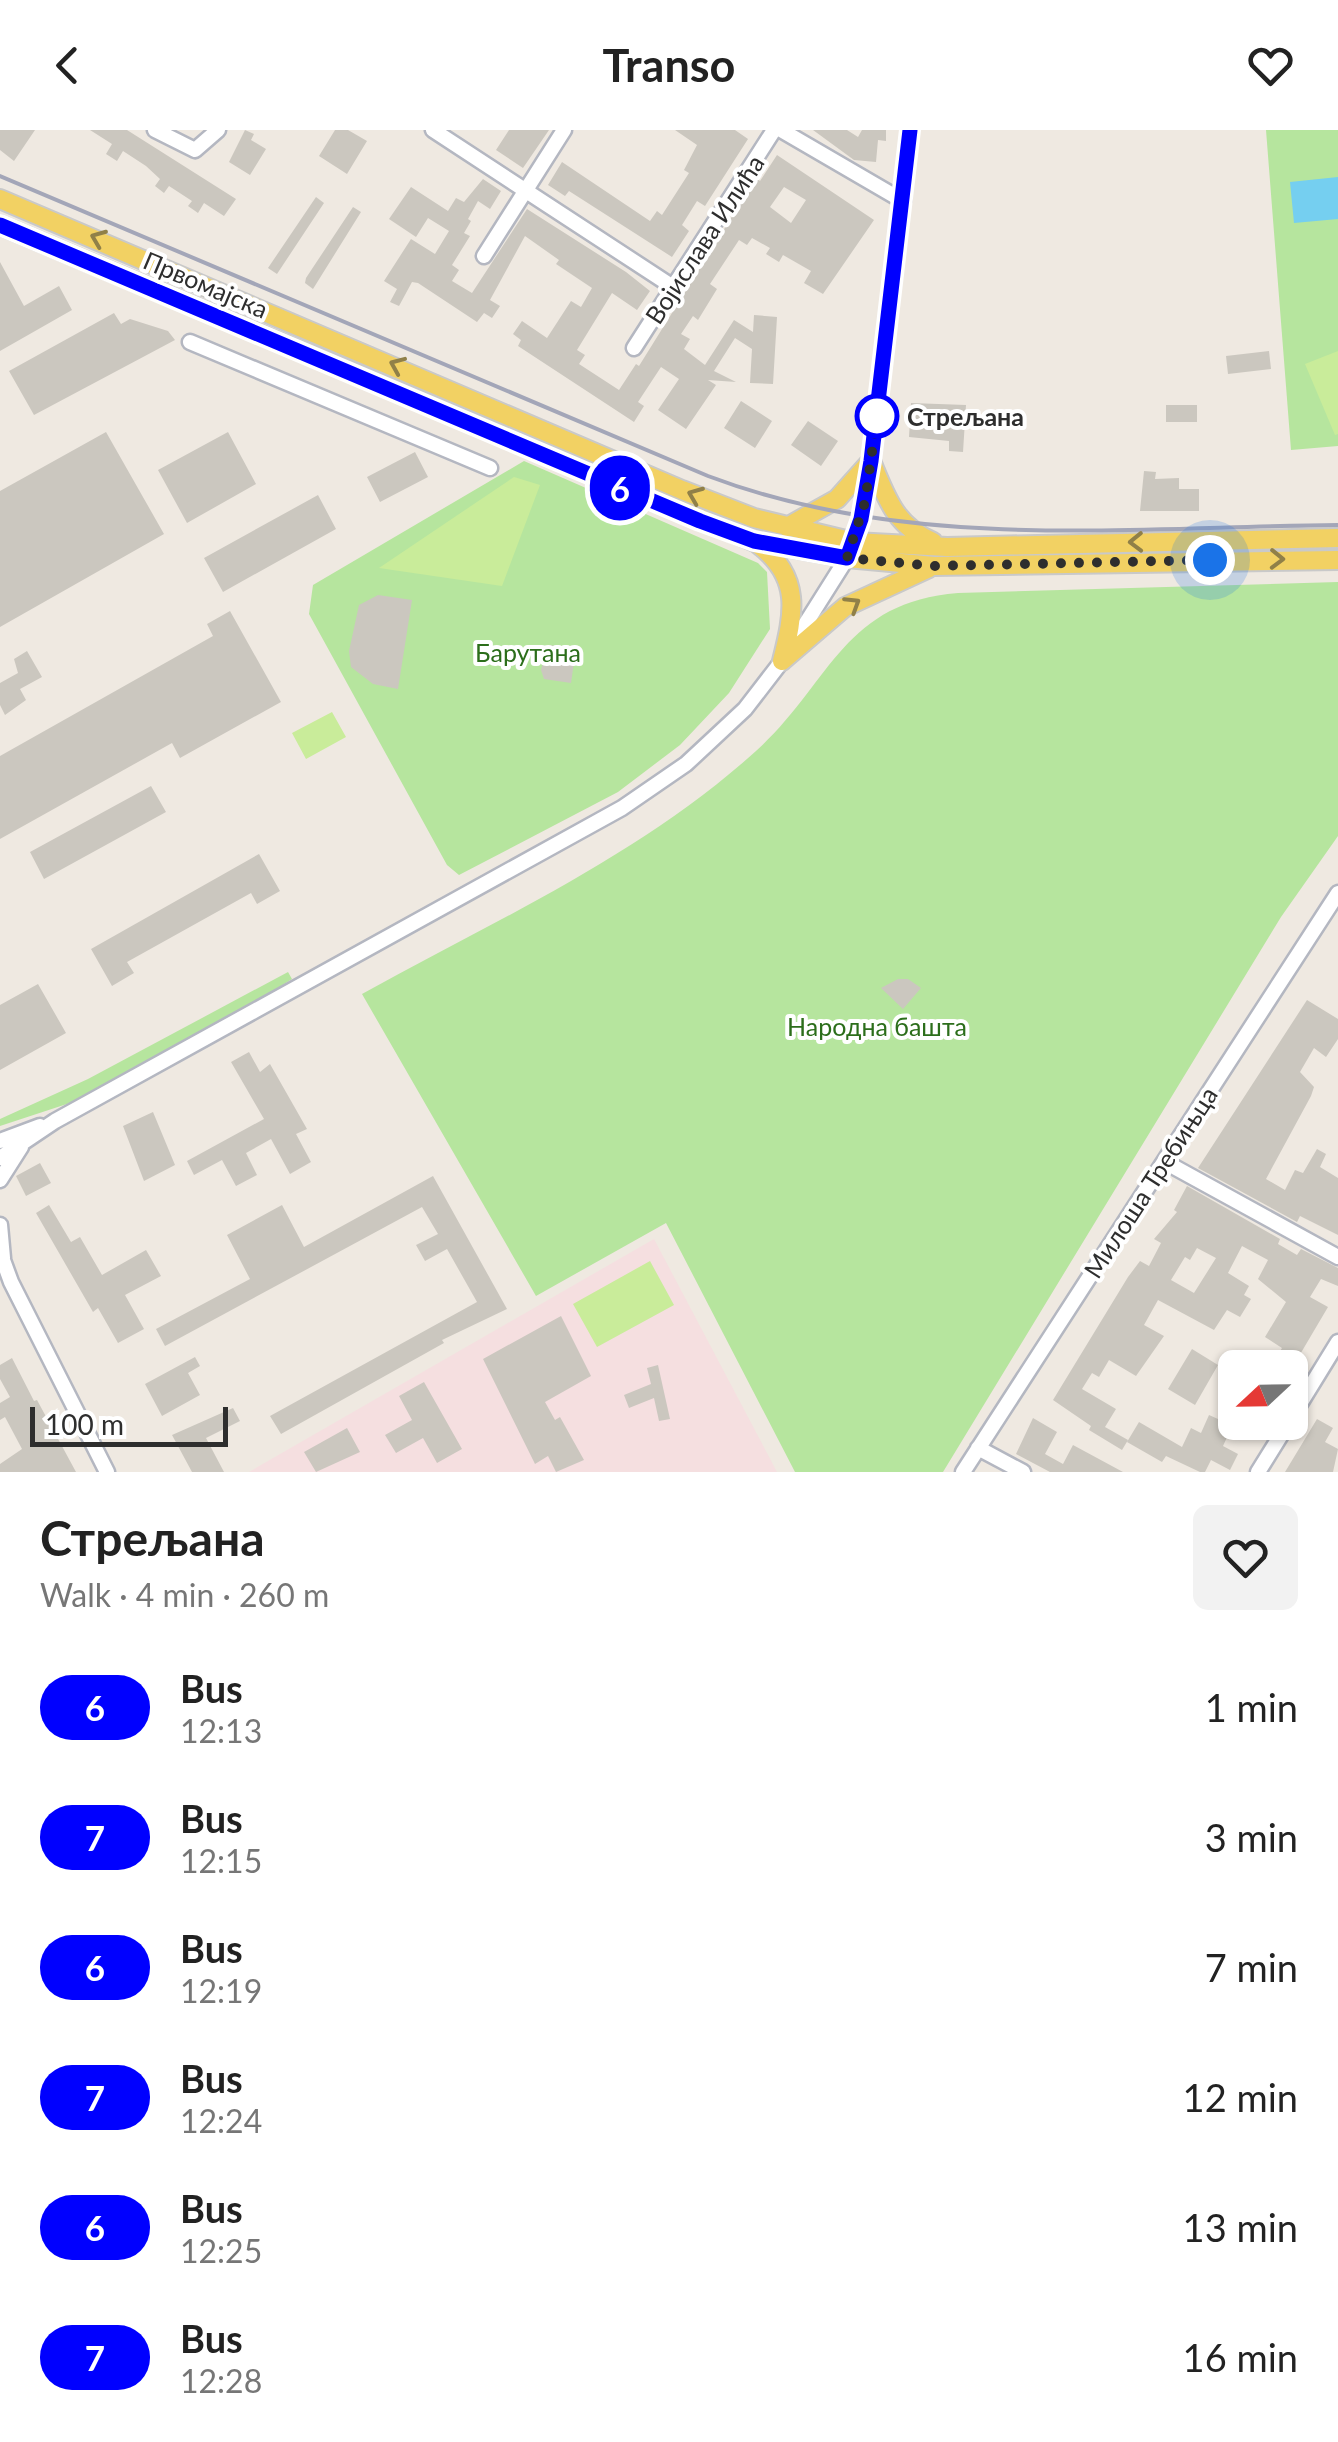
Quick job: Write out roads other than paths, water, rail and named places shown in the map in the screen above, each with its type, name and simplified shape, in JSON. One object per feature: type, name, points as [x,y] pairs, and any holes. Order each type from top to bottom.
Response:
[{"type":"main road","name":"Првомајска","points":[[0,199],[682,490],[850,550],[1338,538]]},
{"type":"main road","name":"Првомајска","points":[[0,225],[754,541],[850,550],[934,566],[1338,560]]},
{"type":"main road","points":[[788,527],[838,499],[871,461],[890,506],[904,525],[947,548]]},
{"type":"main road","points":[[754,541],[772,555],[790,580],[792,620],[782,660]]},
{"type":"main road","points":[[782,660],[846,607],[934,566]]},
{"type":"street","points":[[155,130],[195,150],[218,130]]},
{"type":"street","points":[[433,130],[673,287]]},
{"type":"street","points":[[484,256],[564,130]]},
{"type":"street","points":[[778,130],[903,201]]},
{"type":"street","name":"Војислава Илића","points":[[634,348],[778,130]]},
{"type":"street","points":[[0,1158],[55,1121],[622,808],[714,739],[782,660],[850,550],[871,461],[910,130]]},
{"type":"street","points":[[190,342],[490,468]]},
{"type":"street","name":"Милоша Требињца","points":[[963,1472],[1338,893]]},
{"type":"street","points":[[0,1141],[55,1121]]},
{"type":"street","points":[[0,1132],[34,1128]]},
{"type":"street","points":[[0,1180],[24,1143]]},
{"type":"street","points":[[1165,1162],[1338,1258]]},
{"type":"street","points":[[0,1224],[1,1259],[10,1282],[107,1472]]},
{"type":"street","points":[[1308,1390],[1338,1342]]},
{"type":"street","points":[[1258,1472],[1277,1440]]},
{"type":"street","points":[[978,1448],[1022,1472]]},
{"type":"water","points":[[1338,177],[1338,219],[1294,223],[1290,182]]},
{"type":"railway","points":[[0,176],[708,476],[784,500],[862,516],[1019,530],[1338,525]]},
{"type":"place","name":"Стрељана","points":[[877,416]]},
{"type":"park label","name":"Барутана","points":[[528,652]]},
{"type":"park label","name":"Народна башта","points":[[877,1026]]}]
